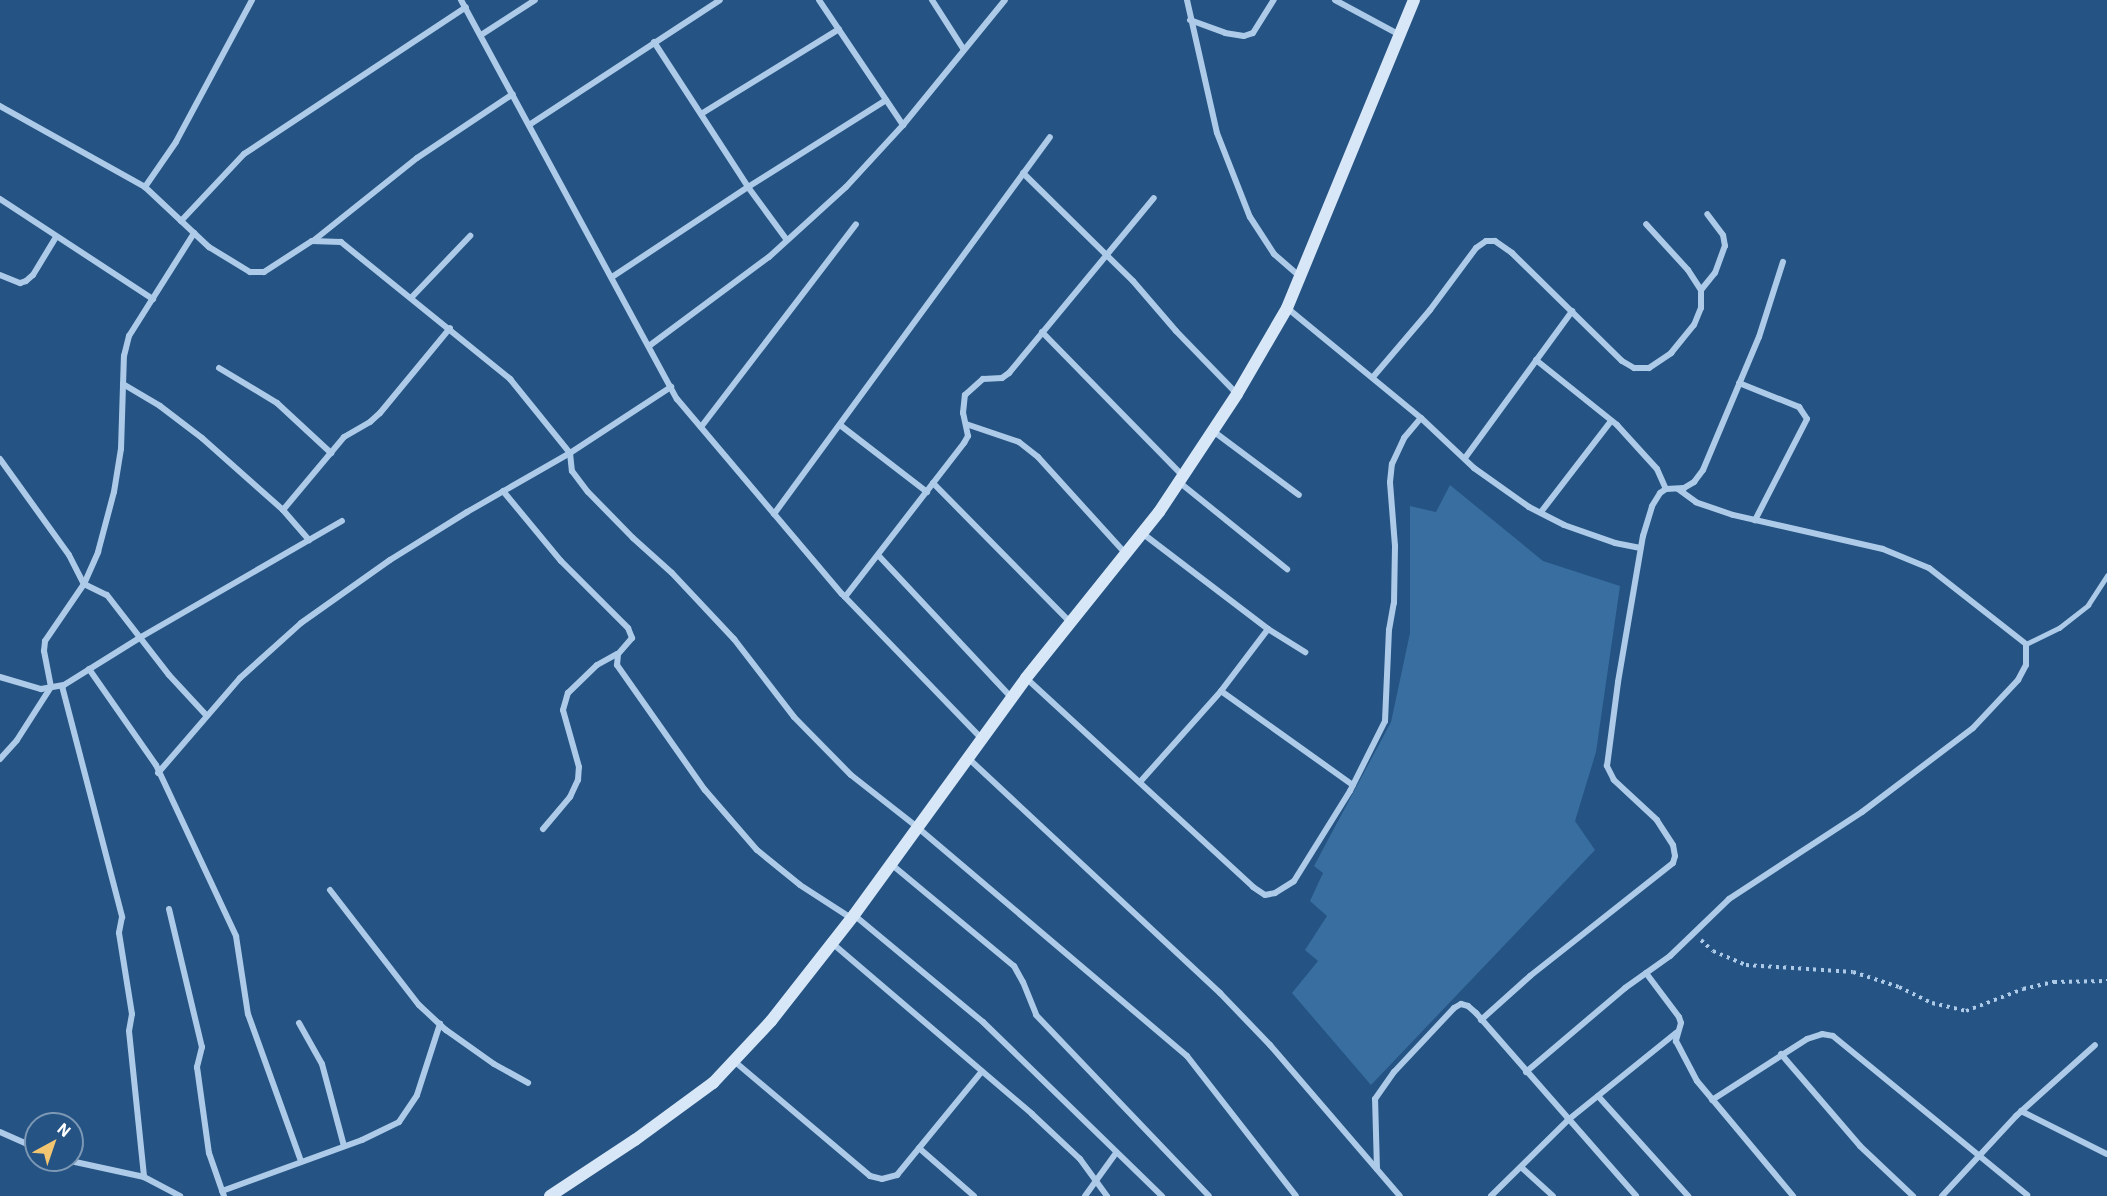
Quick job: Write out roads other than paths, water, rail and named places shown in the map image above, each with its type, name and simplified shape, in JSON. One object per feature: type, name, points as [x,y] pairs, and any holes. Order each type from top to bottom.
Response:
[{"type":"main road","points":[[550,1196],[636,1140],[713,1083],[771,1021],[891,864],[1026,678],[1142,533],[1237,394],[1287,308],[1414,0]]},
{"type":"street","points":[[145,187],[176,142],[252,0]]},
{"type":"street","points":[[462,0],[671,387],[701,427],[845,597],[981,738]]},
{"type":"street","points":[[481,35],[535,0]]},
{"type":"street","points":[[529,125],[720,0]]},
{"type":"street","points":[[819,0],[903,125]]},
{"type":"street","points":[[932,0],[964,50]]},
{"type":"street","points":[[649,346],[769,257],[846,187],[903,125],[1005,0]]},
{"type":"street","points":[[1187,0],[1217,133],[1250,217],[1274,254],[1301,277]]},
{"type":"street","points":[[1190,20],[1226,33],[1244,36],[1253,33],[1274,0]]},
{"type":"street","points":[[1335,0],[1400,35]]},
{"type":"street","points":[[181,221],[244,154],[466,7]]},
{"type":"street","points":[[701,114],[839,29]]},
{"type":"street","points":[[654,42],[748,187],[787,240]]},
{"type":"street","points":[[0,106],[145,187],[228,261],[250,272],[264,272],[312,241],[417,158],[513,94]]},
{"type":"street","points":[[612,277],[748,187],[886,100]]},
{"type":"street","points":[[774,514],[1050,137]]},
{"type":"street","points":[[1023,173],[1106,253],[1237,394]]},
{"type":"street","points":[[845,597],[968,436],[963,404],[965,395],[983,379],[1002,378],[1009,373],[1106,253],[1154,198]]},
{"type":"street","points":[[0,200],[153,299]]},
{"type":"street","points":[[1701,290],[1715,273],[1725,246],[1723,235],[1707,214]]},
{"type":"street","points":[[701,427],[856,224]]},
{"type":"street","points":[[1373,377],[1430,310],[1476,248],[1486,241],[1495,241],[1512,253],[1622,361],[1634,368],[1649,368],[1671,353],[1694,325],[1701,308],[1701,290],[1688,270],[1646,224]]},
{"type":"street","points":[[0,758],[17,740],[51,687],[44,651],[45,641],[84,584],[98,552],[114,492],[121,449],[124,356],[129,336],[194,233]]},
{"type":"street","points":[[411,298],[470,236]]},
{"type":"street","points":[[0,275],[20,283],[26,281],[56,237]]},
{"type":"street","points":[[312,241],[341,242],[450,328],[510,379],[570,453],[572,471],[588,492],[633,538],[672,573],[726,631],[794,717],[851,775],[917,827],[1187,1056],[1296,1196]]},
{"type":"street","points":[[1481,1020],[1530,976],[1673,863],[1676,856],[1673,845],[1657,820],[1614,780],[1607,766],[1618,682],[1641,548],[1652,506],[1660,493],[1666,489],[1678,489],[1694,482],[1703,470],[1759,337],[1783,262]]},
{"type":"street","points":[[1287,308],[1373,377],[1493,481],[1541,512],[1594,536],[1641,548]]},
{"type":"street","points":[[1465,458],[1572,312]]},
{"type":"street","points":[[283,510],[344,437],[370,422],[380,413],[450,328]]},
{"type":"street","points":[[1042,332],[1181,479],[1287,569]]},
{"type":"street","points":[[1536,360],[1611,421],[1657,469],[1666,489]]},
{"type":"street","points":[[219,368],[277,403],[331,453]]},
{"type":"street","points":[[1739,383],[1799,407],[1807,419],[1755,520]]},
{"type":"street","points":[[123,384],[160,406],[202,438],[283,510],[309,540]]},
{"type":"street","points":[[158,773],[240,678],[301,623],[390,560],[570,453],[671,387]]},
{"type":"street","points":[[1026,678],[1252,886],[1265,895],[1275,893],[1294,881],[1353,785],[1385,721],[1389,630],[1394,603],[1392,464],[1404,438],[1421,418]]},
{"type":"street","points":[[1541,512],[1611,421]]},
{"type":"street","points":[[966,423],[1019,441],[1038,457],[1126,554]]},
{"type":"street","points":[[840,425],[927,492]]},
{"type":"street","points":[[1212,431],[1299,495]]},
{"type":"street","points":[[0,459],[69,555],[84,584],[107,596],[169,675],[206,715]]},
{"type":"street","points":[[933,483],[1071,623]]},
{"type":"street","points":[[1526,1072],[1694,933],[1729,899],[1862,812],[1973,728],[2018,680],[2026,665],[2026,644],[1929,568],[1883,549],[1755,520],[1696,502],[1678,489]]},
{"type":"street","points":[[503,491],[561,561],[628,628],[632,638],[618,654],[597,665],[568,693],[563,710],[579,767],[578,780],[570,797],[543,829]]},
{"type":"street","points":[[0,677],[41,689],[62,686],[141,637],[342,521]]},
{"type":"street","points":[[1142,533],[1268,628],[1305,652]]},
{"type":"street","points":[[878,555],[1011,698]]},
{"type":"street","points":[[1140,782],[1221,691],[1268,628]]},
{"type":"street","points":[[618,654],[616,658],[620,672],[673,748],[705,790],[757,850],[800,885],[852,916],[983,1022],[1116,1154],[1162,1196]]},
{"type":"street","points":[[89,669],[156,765],[236,936],[248,1014],[301,1161]]},
{"type":"street","points":[[62,686],[123,917],[119,933],[132,1014],[129,1031],[144,1177]]},
{"type":"street","points":[[1221,691],[1353,785]]},
{"type":"street","points":[[968,758],[1220,993],[1270,1045],[1400,1196]]},
{"type":"street","points":[[891,864],[1014,966],[1036,1015],[1143,1124],[1209,1196]]},
{"type":"street","points":[[330,890],[419,1005],[440,1024],[494,1064],[528,1083]]},
{"type":"street","points":[[169,909],[202,1047],[197,1067],[209,1153],[223,1193],[376,1134],[399,1122],[417,1095],[440,1024]]},
{"type":"street","points":[[832,943],[982,1071],[1080,1159],[1095,1183],[1107,1196]]},
{"type":"street","points":[[1492,1196],[1568,1120],[1676,1033],[1681,1023],[1679,1017],[1646,973]]},
{"type":"street","points":[[1377,1169],[1375,1099],[1454,1008],[1461,1004],[1468,1006],[1481,1020],[1636,1196]]},
{"type":"street","points":[[299,1023],[322,1064],[344,1146]]},
{"type":"street","points":[[1676,1033],[1682,1054],[1697,1081],[1794,1196]]},
{"type":"street","points":[[1712,1100],[1807,1039],[1822,1034],[1833,1036],[2027,1195]]},
{"type":"street","points":[[1942,1196],[2021,1111],[2095,1045]]},
{"type":"street","points":[[1781,1054],[1860,1146],[1913,1196]]},
{"type":"street","points":[[734,1061],[870,1176],[882,1179],[897,1175],[982,1071]]},
{"type":"street","points":[[1598,1096],[1688,1196]]},
{"type":"street","points":[[2021,1111],[2106,1152]]},
{"type":"street","points":[[0,1132],[24,1143]]},
{"type":"street","points":[[919,1148],[974,1196]]},
{"type":"street","points":[[1085,1196],[1116,1154]]},
{"type":"street","points":[[84,1164],[144,1177],[180,1196]]},
{"type":"street","points":[[1521,1167],[1553,1196]]},
{"type":"lane","points":[[2026,644],[2059,628],[2088,605],[2107,576]]}]
